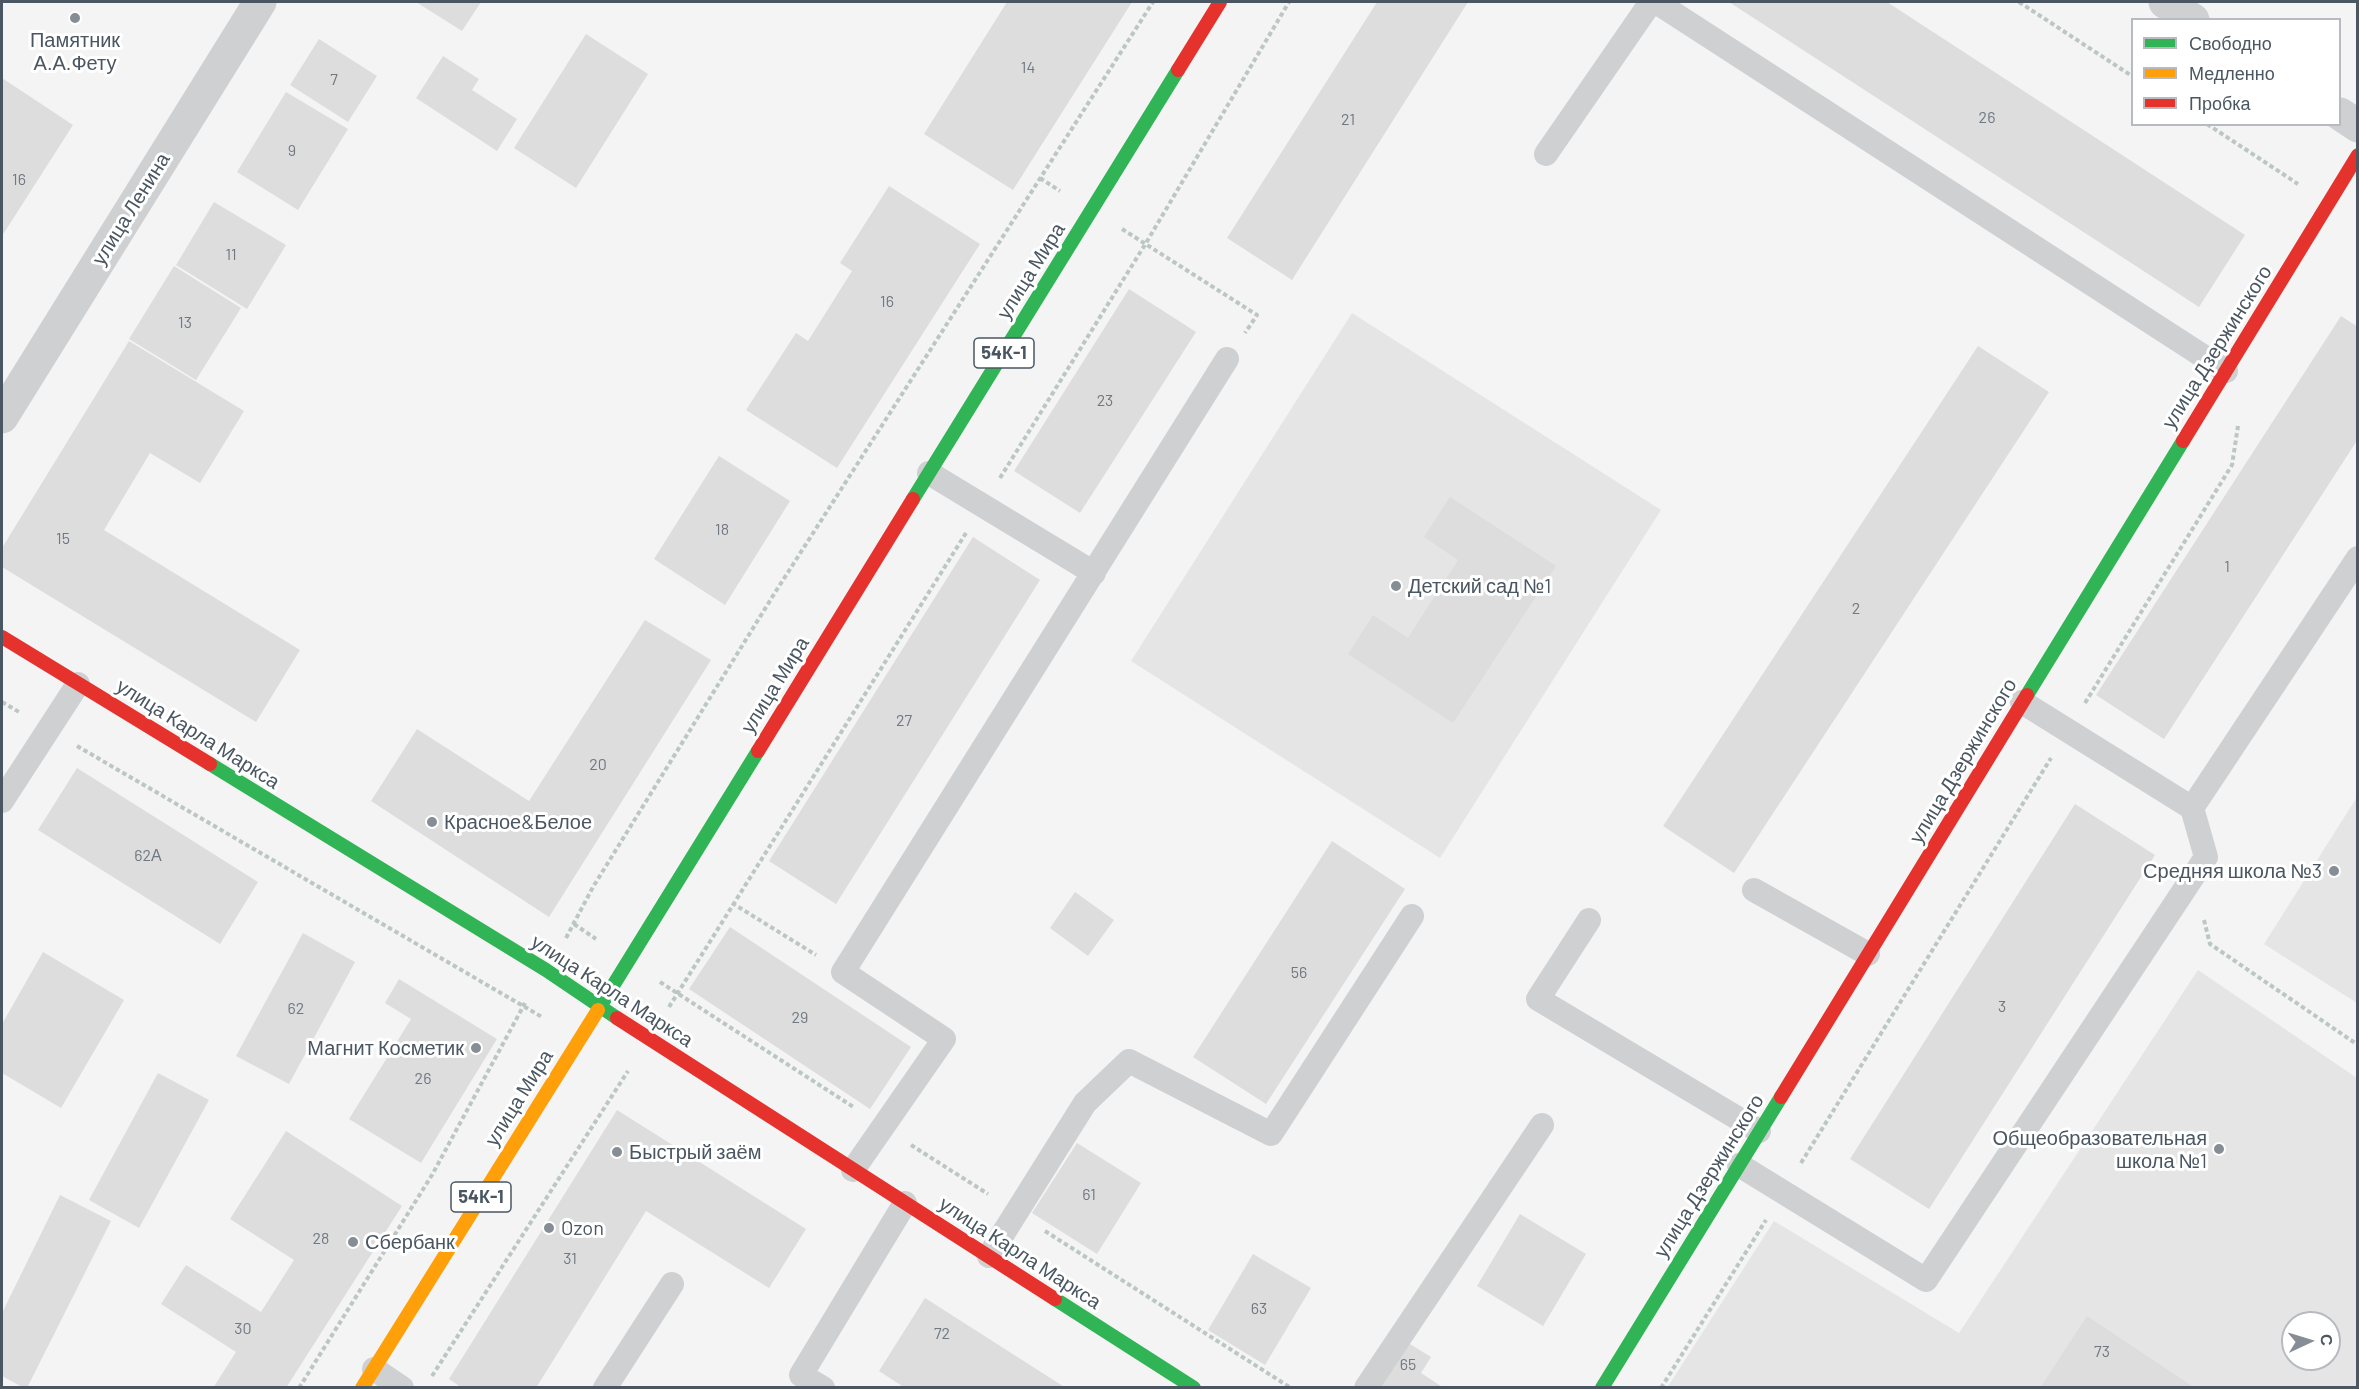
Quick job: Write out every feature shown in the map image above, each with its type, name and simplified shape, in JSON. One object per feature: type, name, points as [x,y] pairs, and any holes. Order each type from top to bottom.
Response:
[{"type":"main road","name":"улица Мира","points":[[368,1378],[600,1007],[1220,2]]},
{"type":"main road","name":"улица Дзержинского","points":[[1602,1388],[2358,155]]},
{"type":"main road","name":"улица Карла Маркса","points":[[2,637],[546,970],[648,1039],[1194,1388]]},
{"type":"street","name":"улица Ленина","points":[[2,417],[260,2]]},
{"type":"street","points":[[2166,2],[2190,18]]},
{"type":"street","points":[[2341,115],[2358,126]]},
{"type":"lane","points":[[1546,154],[1651,2]]},
{"type":"lane","points":[[1656,2],[2226,371]]},
{"type":"lane","points":[[853,1170],[944,1039],[843,972],[1227,359]]},
{"type":"lane","points":[[929,473],[1094,573]]},
{"type":"lane","points":[[2192,808],[2358,558]]},
{"type":"lane","points":[[2,801],[78,684]]},
{"type":"lane","points":[[1739,1165],[1926,1281],[2206,857],[2192,808],[2022,702]]},
{"type":"lane","points":[[1754,890],[1868,954]]},
{"type":"lane","points":[[989,1256],[1085,1103],[1129,1061],[1270,1134],[1412,916]]},
{"type":"lane","points":[[1589,920],[1538,999],[1759,1131]]},
{"type":"lane","points":[[1366,1388],[1542,1125]]},
{"type":"lane","points":[[823,1388],[801,1375],[905,1203]]},
{"type":"lane","points":[[605,1388],[672,1284]]},
{"type":"lane","points":[[368,1378],[402,1388]]},
{"type":"path","points":[[299,1388],[432,1175],[524,1006],[574,924],[593,887],[776,591],[1153,2]]},
{"type":"path","points":[[429,1380],[648,1039],[982,506],[1146,243],[1289,2]]},
{"type":"path","points":[[2019,2],[2131,75]]},
{"type":"path","points":[[1040,178],[1257,315],[1227,359]]},
{"type":"path","points":[[2194,876],[2210,944],[2358,1045]]},
{"type":"path","points":[[732,903],[843,972]]},
{"type":"path","points":[[574,924],[883,1127],[1291,1388]]},
{"type":"shaded area","name":"Детский сад №1","points":[[1352,313],[1661,510],[1440,858],[1131,661]]},
{"type":"shaded area","name":"Средняя школа №3","points":[[2357,797],[2357,1003],[2264,944]]},
{"type":"shaded area","name":"Общеобразовательная школа №1","points":[[2198,970],[2357,1078],[2357,1387],[1667,1388],[1774,1221],[1959,1333]]},
{"type":"building","points":[[416,2],[481,2],[462,31]]},
{"type":"building","points":[[1007,2],[1132,2],[1013,190],[924,134]]},
{"type":"building","points":[[1377,2],[1468,2],[1292,280],[1227,238]]},
{"type":"building","points":[[1729,2],[1887,2],[2245,235],[2199,307]]},
{"type":"building","points":[[586,34],[648,74],[576,188],[514,148]]},
{"type":"building","points":[[319,39],[377,76],[348,122],[290,85]]},
{"type":"building","points":[[443,56],[479,79],[472,90],[517,119],[497,151],[416,98]]},
{"type":"building","points":[[2,78],[73,125],[2,236]]},
{"type":"building","points":[[286,92],[348,129],[298,210],[237,172]]},
{"type":"building","points":[[889,186],[980,244],[837,468],[746,410],[796,333],[808,341],[852,271],[840,263]]},
{"type":"building","points":[[214,202],[286,245],[247,309],[176,265]]},
{"type":"building","points":[[174,266],[241,308],[196,380],[129,339]]},
{"type":"building","points":[[1129,289],[1196,332],[1080,513],[1014,471]]},
{"type":"building","points":[[2341,316],[2358,327],[2358,439],[2164,739],[2096,695]]},
{"type":"building","points":[[129,341],[244,411],[200,483],[150,453],[104,530],[300,650],[256,722],[2,567],[2,548]]},
{"type":"building","points":[[1978,346],[2049,392],[1734,873],[1663,826]]},
{"type":"building","points":[[719,456],[790,501],[725,605],[654,559]]},
{"type":"building","points":[[1450,497],[1556,566],[1453,723],[1348,654],[1373,615],[1408,638],[1458,560],[1424,537]]},
{"type":"building","points":[[973,537],[1040,580],[836,904],[769,861]]},
{"type":"building","points":[[645,620],[711,660],[549,917],[371,801],[417,729],[529,801]]},
{"type":"building","points":[[77,768],[258,882],[220,944],[38,830]]},
{"type":"building","points":[[2075,804],[2155,855],[1929,1209],[1850,1159]]},
{"type":"building","points":[[1332,841],[1405,889],[1266,1104],[1193,1057]]},
{"type":"building","points":[[1075,892],[1114,920],[1088,956],[1050,928]]},
{"type":"building","points":[[730,927],[911,1047],[870,1109],[689,989]]},
{"type":"building","points":[[303,933],[355,962],[289,1084],[236,1056]]},
{"type":"building","points":[[43,952],[124,1000],[61,1108],[2,1073],[2,1024]]},
{"type":"building","points":[[399,979],[497,1039],[421,1163],[349,1119],[411,1019],[385,1003]]},
{"type":"building","points":[[158,1073],[209,1100],[139,1228],[89,1200]]},
{"type":"building","points":[[617,1110],[806,1229],[769,1288],[646,1211],[536,1388],[462,1388],[449,1379]]},
{"type":"building","points":[[286,1131],[402,1206],[286,1388],[213,1388],[236,1352],[161,1304],[186,1265],[261,1312],[294,1260],[230,1219]]},
{"type":"building","points":[[1077,1143],[1141,1183],[1097,1254],[1032,1213]]},
{"type":"building","points":[[60,1195],[111,1221],[27,1388],[24,1388],[2,1376],[2,1313]]},
{"type":"building","points":[[1520,1214],[1586,1254],[1543,1326],[1477,1286]]},
{"type":"building","points":[[1253,1254],[1311,1288],[1265,1365],[1208,1330]]},
{"type":"building","points":[[925,1298],[1066,1388],[905,1388],[879,1371]]},
{"type":"building","points":[[2087,1316],[2195,1388],[2040,1388]]},
{"type":"building","points":[[1405,1341],[1431,1357],[1421,1373],[1444,1388],[1376,1388]]},
{"type":"traffic: fast","points":[[913,499],[1178,70]]},
{"type":"traffic: fast","points":[[2027,695],[2183,441]]},
{"type":"traffic: fast","points":[[598,1010],[758,751]]},
{"type":"traffic: fast","points":[[210,764],[546,970],[617,1018]]},
{"type":"traffic: fast","points":[[1602,1388],[1781,1097]]},
{"type":"traffic: fast","points":[[1055,1299],[1194,1388]]},
{"type":"traffic: slow","points":[[362,1388],[598,1010]]},
{"type":"traffic: jam","points":[[1178,70],[1220,2]]},
{"type":"traffic: jam","points":[[2183,441],[2358,155]]},
{"type":"traffic: jam","points":[[758,751],[913,499]]},
{"type":"traffic: jam","points":[[2,637],[210,764]]},
{"type":"traffic: jam","points":[[1781,1097],[2027,695]]},
{"type":"traffic: jam","points":[[617,1018],[1055,1299]]},
{"type":"place","name":"Памятник А.А.Фету","points":[[75,18]]},
{"type":"place","name":"Детский сад №1","points":[[1396,586]]},
{"type":"place","name":"Красное&Белое","points":[[432,822]]},
{"type":"place","name":"Средняя школа №3","points":[[2334,871]]},
{"type":"place","name":"Магнит Косметик","points":[[476,1048]]},
{"type":"place","name":"Общеобразовательная школа №1","points":[[2219,1149]]},
{"type":"place","name":"Быстрый заём","points":[[617,1152]]},
{"type":"place","name":"Ozon","points":[[549,1228]]},
{"type":"place","name":"Сбербанк","points":[[353,1242]]}]
